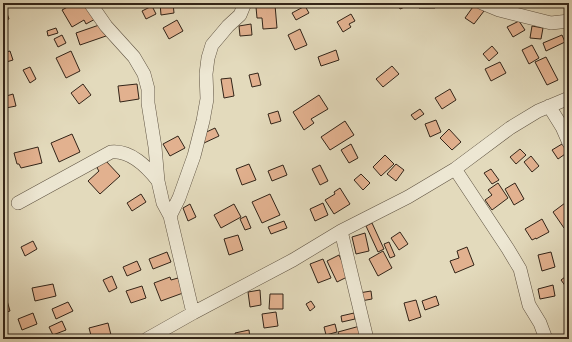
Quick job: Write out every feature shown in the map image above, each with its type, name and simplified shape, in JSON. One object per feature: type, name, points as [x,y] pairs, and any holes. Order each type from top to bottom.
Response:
[{"type":"street","points":[[90,3],[106,26],[134,58],[144,74],[148,89],[148,103],[162,203],[170,216],[193,313]]},
{"type":"street","points":[[170,216],[179,198],[194,156],[203,121],[207,99],[206,74],[208,58],[212,46],[228,26],[240,15],[244,3]]},
{"type":"street","points":[[482,3],[499,10],[551,23],[569,21]]},
{"type":"street","points":[[148,339],[193,313],[293,260],[341,231],[408,197],[455,169],[510,128],[538,111],[569,98]]},
{"type":"street","points":[[549,106],[562,127],[569,143]]},
{"type":"street","points":[[18,203],[111,152],[117,152],[130,156],[149,169],[158,180]]},
{"type":"street","points":[[455,169],[520,269],[529,305],[540,323],[546,339]]},
{"type":"street","points":[[341,231],[367,339]]},
{"type":"building","points":[[75,3],[79,6],[84,3],[97,18],[86,24],[84,20],[72,27],[62,10]]},
{"type":"building","points":[[160,3],[173,3],[174,13],[161,15]]},
{"type":"building","points":[[397,3],[414,3],[400,9]]},
{"type":"building","points":[[419,3],[435,3],[435,8],[419,8]]},
{"type":"building","points":[[564,3],[569,3],[569,13],[568,13]]},
{"type":"building","points":[[475,4],[484,11],[474,24],[465,18]]},
{"type":"building","points":[[275,5],[277,28],[263,29],[262,18],[257,18],[256,7]]},
{"type":"building","points":[[152,6],[156,14],[146,19],[142,11]]},
{"type":"building","points":[[305,6],[309,13],[296,20],[292,13]]},
{"type":"building","points":[[5,8],[9,19],[3,21],[3,9]]},
{"type":"building","points":[[351,14],[355,21],[349,24],[351,27],[343,32],[337,22]]},
{"type":"building","points":[[177,20],[183,31],[169,39],[163,28]]},
{"type":"building","points":[[519,21],[525,30],[513,37],[507,27]]},
{"type":"building","points":[[102,24],[106,36],[80,45],[76,33]]},
{"type":"building","points":[[251,24],[252,35],[240,36],[239,26]]},
{"type":"building","points":[[532,26],[543,28],[541,39],[530,38]]},
{"type":"building","points":[[56,28],[58,33],[48,36],[47,31]]},
{"type":"building","points":[[300,29],[307,45],[295,50],[288,35]]},
{"type":"building","points":[[62,35],[66,43],[58,47],[54,39]]},
{"type":"building","points":[[562,35],[565,42],[546,51],[543,43]]},
{"type":"building","points":[[532,45],[539,58],[529,64],[522,50]]},
{"type":"building","points":[[492,46],[498,53],[489,61],[483,54]]},
{"type":"building","points":[[336,50],[339,60],[321,66],[318,57]]},
{"type":"building","points":[[10,51],[13,60],[3,63],[3,53]]},
{"type":"building","points":[[71,51],[80,71],[66,78],[56,58]]},
{"type":"building","points":[[546,57],[558,80],[547,85],[535,62]]},
{"type":"building","points":[[500,62],[506,73],[491,81],[485,69]]},
{"type":"building","points":[[392,66],[399,74],[383,87],[376,79]]},
{"type":"building","points":[[30,67],[36,79],[30,83],[23,70]]},
{"type":"building","points":[[258,73],[261,85],[252,87],[249,75]]},
{"type":"building","points":[[231,78],[234,96],[224,98],[221,79]]},
{"type":"building","points":[[83,84],[91,95],[79,104],[71,93]]},
{"type":"building","points":[[137,84],[139,99],[120,102],[118,86]]},
{"type":"building","points":[[450,89],[456,100],[442,109],[435,98]]},
{"type":"building","points":[[13,94],[16,106],[6,108],[3,97]]},
{"type":"building","points":[[319,95],[328,109],[311,119],[314,123],[304,130],[293,112]]},
{"type":"building","points":[[420,109],[424,114],[415,120],[411,115]]},
{"type":"building","points":[[278,111],[281,121],[271,124],[268,114]]},
{"type":"building","points":[[436,120],[441,132],[430,137],[425,124]]},
{"type":"building","points":[[345,121],[354,135],[330,150],[321,137]]},
{"type":"building","points":[[215,128],[219,136],[204,143],[200,135]]},
{"type":"building","points":[[449,129],[461,142],[452,150],[440,138]]},
{"type":"building","points":[[72,134],[80,152],[59,162],[51,143]]},
{"type":"building","points":[[178,136],[185,148],[170,156],[163,144]]},
{"type":"building","points":[[351,144],[358,158],[349,163],[341,150]]},
{"type":"building","points":[[562,144],[568,152],[558,159],[552,150]]},
{"type":"building","points":[[38,147],[42,163],[21,168],[19,164],[17,164],[14,153]]},
{"type":"building","points":[[520,149],[526,155],[516,164],[510,157]]},
{"type":"building","points":[[385,155],[394,164],[381,176],[373,167]]},
{"type":"building","points":[[531,156],[539,166],[532,172],[524,162]]},
{"type":"building","points":[[105,160],[120,176],[100,194],[88,181],[99,171],[97,168]]},
{"type":"building","points":[[249,164],[256,180],[242,185],[236,169]]},
{"type":"building","points":[[396,164],[404,170],[396,181],[387,174]]},
{"type":"building","points":[[283,165],[287,175],[272,181],[268,171]]},
{"type":"building","points":[[320,165],[328,181],[320,185],[312,169]]},
{"type":"building","points":[[491,169],[499,180],[492,184],[484,173]]},
{"type":"building","points":[[361,174],[370,183],[363,190],[354,180]]},
{"type":"building","points":[[498,183],[508,198],[492,210],[485,200],[492,195],[488,190]]},
{"type":"building","points":[[515,183],[524,199],[514,205],[505,189]]},
{"type":"building","points":[[340,188],[350,204],[334,214],[325,200],[335,194],[334,192]]},
{"type":"building","points":[[141,194],[146,202],[132,211],[127,203]]},
{"type":"building","points":[[270,194],[280,215],[262,223],[252,202]]},
{"type":"building","points":[[569,200],[569,224],[564,228],[553,212]]},
{"type":"building","points":[[323,203],[328,215],[315,221],[310,209]]},
{"type":"building","points":[[190,204],[196,217],[188,221],[183,208]]},
{"type":"building","points":[[234,204],[241,217],[221,228],[214,215]]},
{"type":"building","points":[[246,216],[251,228],[245,230],[240,219]]},
{"type":"building","points":[[542,219],[549,232],[532,240],[525,229]]},
{"type":"building","points":[[284,221],[287,228],[271,234],[268,227]]},
{"type":"building","points":[[372,223],[384,249],[378,252],[366,226]]},
{"type":"building","points":[[400,232],[408,244],[399,250],[391,238]]},
{"type":"building","points":[[365,233],[369,251],[356,254],[352,237]]},
{"type":"building","points":[[238,235],[243,250],[229,255],[224,239]]},
{"type":"building","points":[[33,241],[37,249],[25,256],[21,247]]},
{"type":"building","points":[[389,242],[395,256],[390,258],[384,244]]},
{"type":"building","points":[[467,247],[474,265],[455,273],[450,261],[459,258],[457,251]]},
{"type":"building","points":[[383,251],[392,268],[378,276],[369,259]]},
{"type":"building","points":[[167,252],[171,262],[153,269],[149,259]]},
{"type":"building","points":[[551,252],[555,267],[542,271],[538,255]]},
{"type":"building","points":[[339,255],[349,276],[337,282],[327,261]]},
{"type":"building","points":[[323,259],[331,278],[318,283],[310,264]]},
{"type":"building","points":[[137,261],[141,270],[127,276],[123,267]]},
{"type":"building","points":[[569,274],[569,291],[561,280]]},
{"type":"building","points":[[112,276],[117,288],[109,292],[103,280]]},
{"type":"building","points":[[170,277],[171,280],[178,278],[183,293],[161,301],[154,283]]},
{"type":"building","points":[[53,284],[56,296],[35,301],[32,288]]},
{"type":"building","points":[[553,285],[555,296],[540,299],[538,289]]},
{"type":"building","points":[[142,286],[146,298],[131,303],[126,291]]},
{"type":"building","points":[[260,290],[261,305],[250,307],[248,292]]},
{"type":"building","points":[[371,291],[372,299],[361,301],[359,293]]},
{"type":"building","points":[[270,294],[283,294],[283,309],[269,309]]},
{"type":"building","points":[[436,296],[439,305],[425,310],[422,301]]},
{"type":"building","points":[[6,297],[10,311],[3,313],[3,298]]},
{"type":"building","points":[[416,300],[421,317],[409,321],[404,303]]},
{"type":"building","points":[[311,301],[315,307],[310,311],[306,304]]},
{"type":"building","points":[[68,302],[73,311],[56,319],[52,309]]},
{"type":"building","points":[[276,312],[278,326],[264,328],[262,314]]},
{"type":"building","points":[[33,313],[37,324],[22,330],[18,319]]},
{"type":"building","points":[[354,313],[355,319],[342,322],[341,316]]},
{"type":"building","points":[[62,321],[66,330],[53,335],[49,327]]},
{"type":"building","points":[[108,323],[112,339],[92,339],[89,328]]},
{"type":"building","points":[[335,324],[337,332],[326,335],[324,327]]},
{"type":"building","points":[[360,326],[363,339],[340,339],[338,332]]},
{"type":"building","points":[[249,330],[250,339],[236,339],[235,333]]}]
